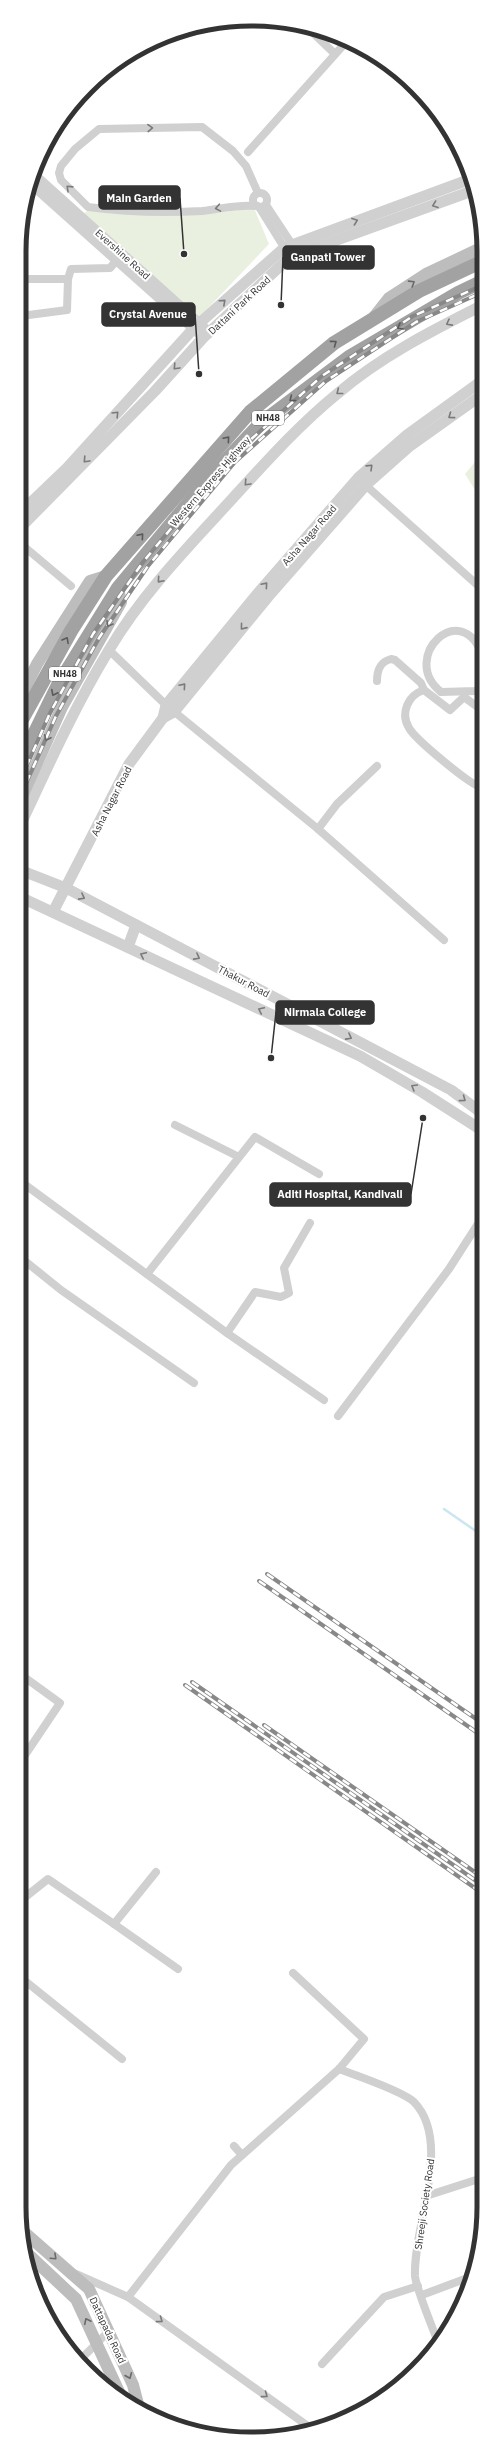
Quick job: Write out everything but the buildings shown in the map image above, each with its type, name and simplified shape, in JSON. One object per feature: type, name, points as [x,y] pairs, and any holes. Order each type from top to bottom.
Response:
[{"type":"highway","name":"Western Express Highway","points":[[26,712],[71,631],[106,576],[250,412],[334,343],[419,291],[477,264]]},
{"type":"highway","name":"Western Express Highway","points":[[26,751],[58,685],[118,588],[210,477],[261,423],[349,357],[458,293],[477,284]]},
{"type":"main road","points":[[373,318],[388,298],[426,274],[477,250]]},
{"type":"main road","points":[[458,293],[477,291]]},
{"type":"main road","points":[[26,686],[37,664],[90,581],[106,576]]},
{"type":"main road","points":[[26,788],[62,707],[121,602],[118,588]]},
{"type":"main road","name":"Dattapada Road","points":[[28,2235],[89,2289],[110,2330],[133,2385],[137,2401]]},
{"type":"main road","points":[[32,2258],[76,2299],[98,2343],[117,2387]]},
{"type":"street","points":[[316,36],[335,54]]},
{"type":"street","points":[[248,152],[343,46]]},
{"type":"street","points":[[202,126],[233,151],[246,166],[258,193],[267,196],[261,206],[239,205],[203,211],[164,212],[88,207],[61,180],[59,173],[60,166],[75,149],[99,129],[202,126]]},
{"type":"street","name":"Evershine Road","points":[[38,179],[117,260],[197,326]]},
{"type":"street","name":"Dattani Park Road","points":[[26,521],[108,430],[146,383],[197,326],[288,246],[466,181]]},
{"type":"street","name":"Evershine Road","points":[[36,187],[76,218],[206,335]]},
{"type":"street","name":"Dattani Park Road","points":[[108,430],[155,391],[206,335],[295,256],[469,192]]},
{"type":"street","points":[[258,193],[253,198],[261,206],[295,256]]},
{"type":"street","points":[[76,218],[88,207]]},
{"type":"street","points":[[377,213],[382,224]]},
{"type":"street","points":[[338,227],[344,238]]},
{"type":"street","points":[[26,315],[67,310],[68,279],[72,269],[110,268],[117,260]]},
{"type":"street","points":[[26,279],[68,279]]},
{"type":"street","points":[[26,813],[59,742],[109,650],[149,593],[205,528],[284,443],[337,393],[406,346],[477,308]]},
{"type":"street","points":[[146,383],[155,391]]},
{"type":"street","name":"Asha Nagar Road","points":[[53,912],[129,764],[170,709],[268,597],[362,482],[407,435],[477,384]]},
{"type":"street","name":"Asha Nagar Road","points":[[362,482],[477,398]]},
{"type":"street","name":"Dattani Park Road","points":[[26,508],[70,471]]},
{"type":"street","points":[[362,482],[477,585]]},
{"type":"street","points":[[26,548],[71,586]]},
{"type":"street","points":[[477,644],[469,635],[462,631],[450,630],[444,632],[432,646],[426,662],[428,678],[441,692],[477,690]]},
{"type":"street","points":[[109,650],[170,709],[318,828],[444,940]]},
{"type":"street","points":[[377,681],[377,671],[381,665],[391,659],[395,660],[421,683],[424,690],[450,710],[464,697],[477,707]]},
{"type":"street","points":[[424,690],[417,693],[410,700],[405,711],[409,728],[459,774],[477,787]]},
{"type":"street","points":[[318,828],[337,804],[377,766]]},
{"type":"street","name":"Thakur Road","points":[[26,872],[66,888],[451,1090],[477,1110]]},
{"type":"street","name":"Thakur Road","points":[[26,900],[360,1056],[422,1092],[477,1127]]},
{"type":"street","points":[[128,947],[136,925]]},
{"type":"street","points":[[328,1041],[332,1028]]},
{"type":"street","points":[[175,1125],[238,1156]]},
{"type":"street","points":[[147,1274],[238,1156],[255,1137],[318,1174]]},
{"type":"street","points":[[26,1185],[227,1333],[324,1400]]},
{"type":"street","points":[[227,1333],[255,1292],[281,1297],[289,1293],[284,1268],[310,1223]]},
{"type":"street","points":[[338,1416],[449,1269],[477,1225]]},
{"type":"street","points":[[26,1262],[61,1290],[194,1383]]},
{"type":"street","points":[[26,1678],[60,1703],[26,1754]]},
{"type":"street","points":[[114,1924],[156,1872]]},
{"type":"street","points":[[26,1896],[48,1879],[178,1969]]},
{"type":"street","points":[[128,2297],[231,2165],[339,2069],[364,2039],[293,1973]]},
{"type":"street","points":[[26,1982],[122,2059]]},
{"type":"street","name":"Shreeji Society Road","points":[[339,2069],[382,2085],[414,2102],[429,2129],[432,2161],[420,2224],[415,2277],[436,2336]]},
{"type":"street","points":[[234,2146],[242,2155]]},
{"type":"street","points":[[426,2196],[477,2180]]},
{"type":"street","points":[[69,2270],[128,2297],[307,2425]]},
{"type":"street","points":[[422,2295],[465,2279]]},
{"type":"street","points":[[322,2364],[384,2296],[418,2286]]},
{"type":"street","points":[[84,2357],[110,2330]]},
{"type":"green space","points":[[254,208],[269,244],[193,324],[75,220],[87,211],[192,214]]},
{"type":"green space","points":[[477,459],[477,490],[475,490],[465,474]]},
{"type":"waterway","points":[[444,1509],[477,1532]]},
{"type":"railway","points":[[26,767],[50,713],[93,634],[143,562],[230,458],[322,376],[413,316],[477,288]]},
{"type":"railway","points":[[26,784],[56,716],[99,638],[148,566],[235,462],[326,381],[416,322],[477,295]]},
{"type":"railway","points":[[267,1574],[477,1720]]},
{"type":"railway","points":[[259,1581],[477,1733]]},
{"type":"railway","points":[[192,1682],[477,1882]]},
{"type":"railway","points":[[185,1685],[477,1889]]},
{"type":"railway","points":[[264,1725],[477,1874]]},
{"type":"place","name":"Main Garden","points":[[184,254]]},
{"type":"place","name":"Ganpati Tower","points":[[281,305]]},
{"type":"place","name":"Crystal Avenue","points":[[199,374]]},
{"type":"place","name":"Nirmala College","points":[[271,1058]]},
{"type":"place","name":"Aditi Hospital, Kandivali","points":[[423,1118]]}]
